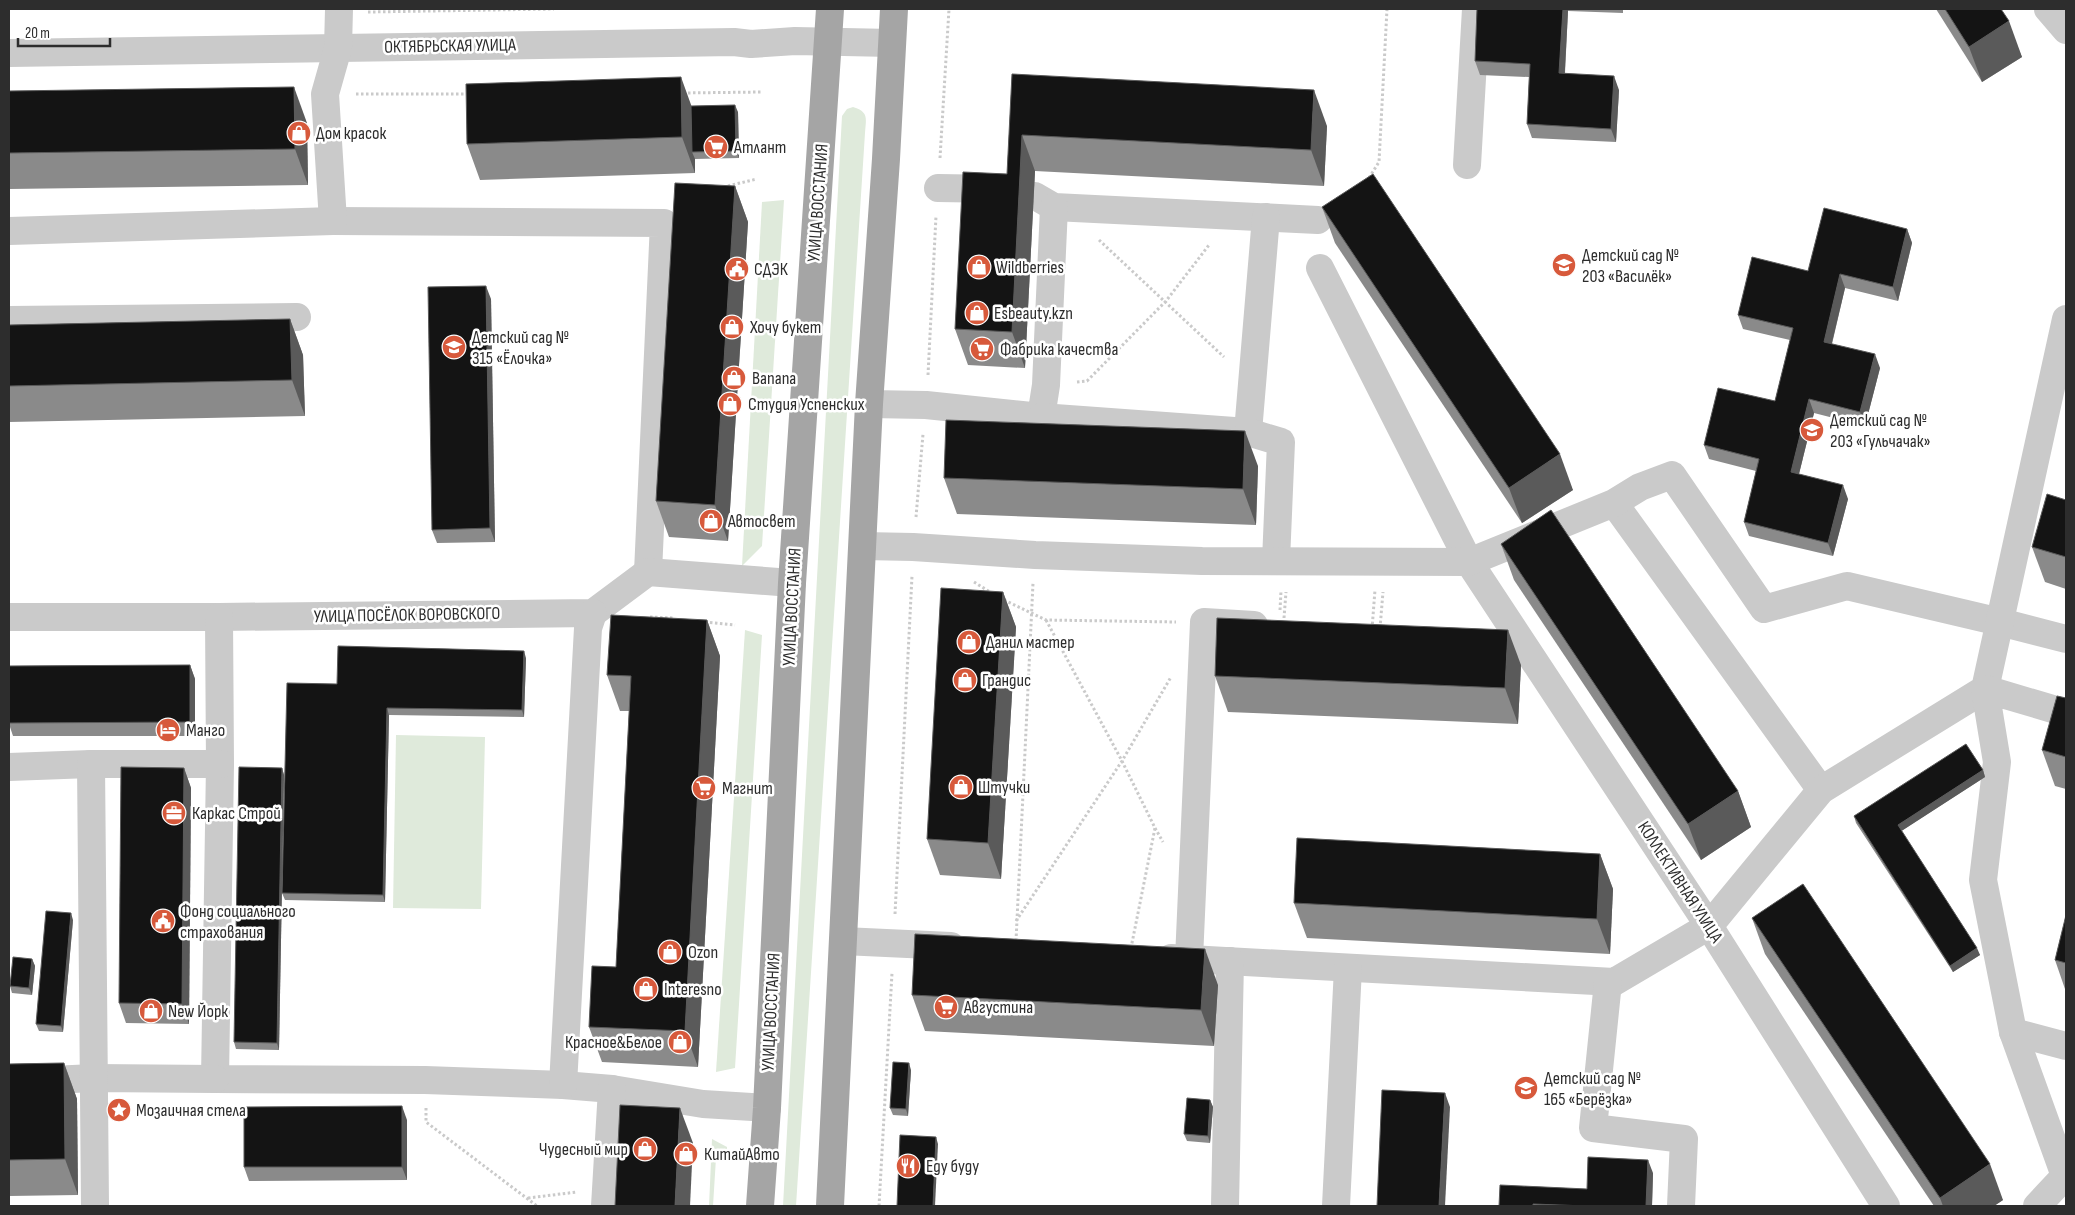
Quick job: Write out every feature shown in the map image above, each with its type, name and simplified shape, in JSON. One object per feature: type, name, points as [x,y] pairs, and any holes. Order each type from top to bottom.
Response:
[{"type":"main road","name":"УЛИЦА ВОССТАНИЯ","points":[[760,1206],[767,1108],[792,583],[830,9]]},
{"type":"main road","points":[[830,1206],[864,546],[869,404],[894,9]]},
{"type":"street","points":[[1467,165],[1476,9]]},
{"type":"street","points":[[2048,9],[2066,30]]},
{"type":"street","points":[[334,221],[325,94],[338,48],[339,11]]},
{"type":"street","name":"ОКТЯБРЬСКАЯ УЛИЦА","points":[[9,53],[734,42],[751,44],[827,41],[892,43]]},
{"type":"street","points":[[938,188],[1043,200],[1232,216],[1318,220]]},
{"type":"street","points":[[1041,417],[1046,385],[1043,200]]},
{"type":"street","points":[[1248,432],[1266,217]]},
{"type":"street","points":[[9,231],[334,221],[664,223],[648,572]]},
{"type":"street","name":"КОЛЛЕКТИВНАЯ УЛИЦА","points":[[1320,268],[1469,562],[1709,926],[1886,1206]]},
{"type":"street","points":[[9,320],[297,317]]},
{"type":"street","points":[[2037,1206],[2064,1176],[2013,1032],[1983,880],[1997,762],[1985,689],[2066,319]]},
{"type":"street","points":[[869,404],[926,405],[1041,417],[1248,432],[1281,442],[1282,561]]},
{"type":"street","points":[[864,546],[914,547],[1035,555],[1282,561],[1469,562],[1614,503],[1640,487],[1672,475],[1764,609],[1847,586],[2066,639]]},
{"type":"street","points":[[1614,503],[1821,790]]},
{"type":"street","points":[[563,1085],[588,628],[593,612],[648,572],[792,583]]},
{"type":"street","name":"УЛИЦА ПОСЁЛОК ВОРОВСКОГО","points":[[9,617],[219,617],[593,612]]},
{"type":"street","points":[[215,1079],[220,764],[219,617]]},
{"type":"street","points":[[1189,959],[1204,622],[1282,627]]},
{"type":"street","points":[[1130,956],[1614,982],[1709,926],[1821,790],[1985,689],[2066,713]]},
{"type":"street","points":[[9,767],[91,764],[220,764]]},
{"type":"street","points":[[91,764],[95,1206]]},
{"type":"street","points":[[843,941],[1016,950]]},
{"type":"street","points":[[1226,1206],[1230,962]]},
{"type":"street","points":[[1336,1206],[1348,968]]},
{"type":"street","points":[[1608,982],[1593,1128],[1684,1138],[1681,1206]]},
{"type":"street","points":[[2013,1032],[2066,1046]]},
{"type":"street","points":[[9,1082],[94,1078],[425,1080],[563,1085],[612,1089],[703,1104],[767,1108]]},
{"type":"street","points":[[605,1197],[612,1089]]},
{"type":"path","points":[[339,11],[554,9]]},
{"type":"path","points":[[879,1206],[914,547],[926,405],[949,9]]},
{"type":"path","points":[[1365,185],[1379,162],[1387,9]]},
{"type":"path","points":[[682,93],[761,92]]},
{"type":"path","points":[[325,94],[474,94]]},
{"type":"path","points":[[714,189],[757,179]]},
{"type":"path","points":[[1043,200],[1166,301],[1252,385]]},
{"type":"path","points":[[1046,385],[1087,381],[1166,301],[1232,216]]},
{"type":"path","points":[[1282,561],[1282,627]]},
{"type":"path","points":[[1372,634],[1381,561]]},
{"type":"path","points":[[1380,635],[1381,561]]},
{"type":"path","points":[[1016,950],[1030,613],[1046,620],[1204,622]]},
{"type":"path","points":[[647,618],[657,616],[676,619]]},
{"type":"path","points":[[1046,620],[1122,761],[1154,828],[1130,956]]},
{"type":"path","points":[[696,621],[734,625]]},
{"type":"path","points":[[1016,921],[1122,761],[1175,671]]},
{"type":"path","points":[[425,1080],[426,1122],[537,1206]]},
{"type":"path","points":[[528,1198],[605,1197]]},
{"type":"green space","points":[[853,107],[864,113],[866,123],[796,1206],[783,1206],[842,116],[847,109]]},
{"type":"green space","points":[[784,200],[762,546],[742,566],[762,202]]},
{"type":"green space","points":[[745,630],[762,635],[735,1068],[716,1072]]},
{"type":"green space","points":[[396,735],[485,737],[481,909],[393,908]]},
{"type":"green space","points":[[712,1139],[727,1147],[727,1157],[716,1158],[713,1206],[709,1206]]},
{"type":"building","points":[[1477,9],[1563,9],[1559,73],[1614,76],[1611,129],[1527,124],[1530,64],[1475,61]]},
{"type":"building","points":[[1945,9],[2001,9],[2009,21],[1969,47]]},
{"type":"building","points":[[1012,74],[1314,90],[1311,150],[1022,135],[1012,332],[955,329],[963,172],[1007,174]]},
{"type":"building","points":[[681,77],[682,137],[467,144],[466,84]]},
{"type":"building","points":[[294,87],[295,149],[9,153],[9,91]]},
{"type":"building","name":"Атлант","points":[[735,105],[736,151],[692,152],[691,106]]},
{"type":"building","points":[[1373,174],[1560,454],[1509,488],[1322,207]]},
{"type":"building","points":[[675,183],[735,186],[715,505],[656,501]]},
{"type":"building","points":[[1824,208],[1907,229],[1893,287],[1840,274],[1824,342],[1875,354],[1860,412],[1809,399],[1791,472],[1843,485],[1828,543],[1744,522],[1759,459],[1704,445],[1718,388],[1775,401],[1793,328],[1738,315],[1752,257],[1808,271]]},
{"type":"building","points":[[486,286],[490,528],[432,530],[428,287]]},
{"type":"building","points":[[290,319],[292,380],[9,386],[9,325]]},
{"type":"building","points":[[946,420],[1245,431],[1243,489],[944,478]]},
{"type":"building","points":[[2047,494],[2066,500],[2066,557],[2032,547]]},
{"type":"building","points":[[1551,510],[1738,791],[1688,824],[1501,544]]},
{"type":"building","points":[[941,588],[1003,592],[988,843],[927,839]]},
{"type":"building","points":[[611,615],[707,620],[685,1031],[589,1027],[592,966],[616,967],[631,676],[607,675]]},
{"type":"building","points":[[1217,618],[1508,630],[1505,688],[1215,676]]},
{"type":"building","points":[[338,646],[524,651],[522,710],[387,708],[383,895],[282,893],[287,683],[337,684]]},
{"type":"building","points":[[190,665],[190,722],[9,723],[9,666]]},
{"type":"building","points":[[2057,696],[2066,698],[2066,757],[2042,750]]},
{"type":"building","points":[[1966,744],[1983,770],[1898,825],[1977,948],[1950,966],[1854,816]]},
{"type":"building","points":[[121,767],[184,768],[182,1004],[119,1003]]},
{"type":"building","points":[[239,767],[282,768],[277,1043],[234,1042]]},
{"type":"building","points":[[1297,838],[1600,854],[1597,919],[1294,903]]},
{"type":"building","points":[[1803,884],[1990,1164],[1940,1198],[1752,918]]},
{"type":"building","points":[[46,911],[71,913],[61,1026],[36,1024]]},
{"type":"building","points":[[2066,915],[2066,963],[2055,960]]},
{"type":"building","points":[[915,934],[1205,949],[1201,1010],[912,995]]},
{"type":"building","points":[[13,957],[32,959],[29,988],[10,986]]},
{"type":"building","points":[[893,1062],[909,1063],[906,1109],[890,1108]]},
{"type":"building","points":[[64,1063],[65,1159],[9,1160],[9,1064]]},
{"type":"building","points":[[1382,1090],[1445,1093],[1439,1206],[1377,1206]]},
{"type":"building","points":[[1187,1098],[1210,1100],[1208,1136],[1184,1134]]},
{"type":"building","points":[[620,1105],[680,1108],[675,1206],[615,1206]]},
{"type":"building","points":[[402,1106],[402,1167],[244,1167],[244,1107]]},
{"type":"building","points":[[900,1135],[936,1137],[933,1206],[897,1206]]},
{"type":"building","points":[[1588,1157],[1648,1160],[1646,1206],[1533,1204],[1533,1206],[1499,1206],[1500,1185],[1587,1189]]},
{"type":"place","name":"Дом красок","points":[[299,133]]},
{"type":"place","name":"Атлант","points":[[716,147]]},
{"type":"place","name":"Детский сад № 203 «Василёк»","points":[[1564,265]]},
{"type":"place","name":"Wildberries","points":[[979,267]]},
{"type":"place","name":"СДЭК","points":[[737,269]]},
{"type":"place","name":"Esbeauty.kzn","points":[[977,313]]},
{"type":"place","name":"Хочу букет","points":[[732,327]]},
{"type":"place","name":"Детский сад № 315 «Ёлочка»","points":[[454,347]]},
{"type":"place","name":"Фабрика качества","points":[[982,349]]},
{"type":"place","name":"Banana","points":[[734,378]]},
{"type":"place","name":"Студия Успенских","points":[[730,404]]},
{"type":"place","name":"Детский сад № 203 «Гульчачак»","points":[[1812,430]]},
{"type":"place","name":"Автосвет","points":[[711,521]]},
{"type":"place","name":"Данил мастер","points":[[969,642]]},
{"type":"place","name":"Грандис","points":[[965,680]]},
{"type":"place","name":"Манго","points":[[168,730]]},
{"type":"place","name":"Штучки","points":[[961,787]]},
{"type":"place","name":"Магнит","points":[[704,788]]},
{"type":"place","name":"Каркас Строй","points":[[174,813]]},
{"type":"place","name":"Фонд социального страхования","points":[[163,921]]},
{"type":"place","name":"Ozon","points":[[670,952]]},
{"type":"place","name":"Interesno","points":[[646,989]]},
{"type":"place","name":"Августина","points":[[946,1007]]},
{"type":"place","name":"New Йорк","points":[[151,1011]]},
{"type":"place","name":"Красное&Белое","points":[[680,1042]]},
{"type":"place","name":"Детский сад № 165 «Берёзка»","points":[[1526,1088]]},
{"type":"place","name":"Мозаичная стела","points":[[119,1110]]},
{"type":"place","name":"Чудесный мир","points":[[645,1149]]},
{"type":"place","name":"КитайАвто","points":[[686,1154]]},
{"type":"place","name":"Еду буду","points":[[908,1166]]}]
